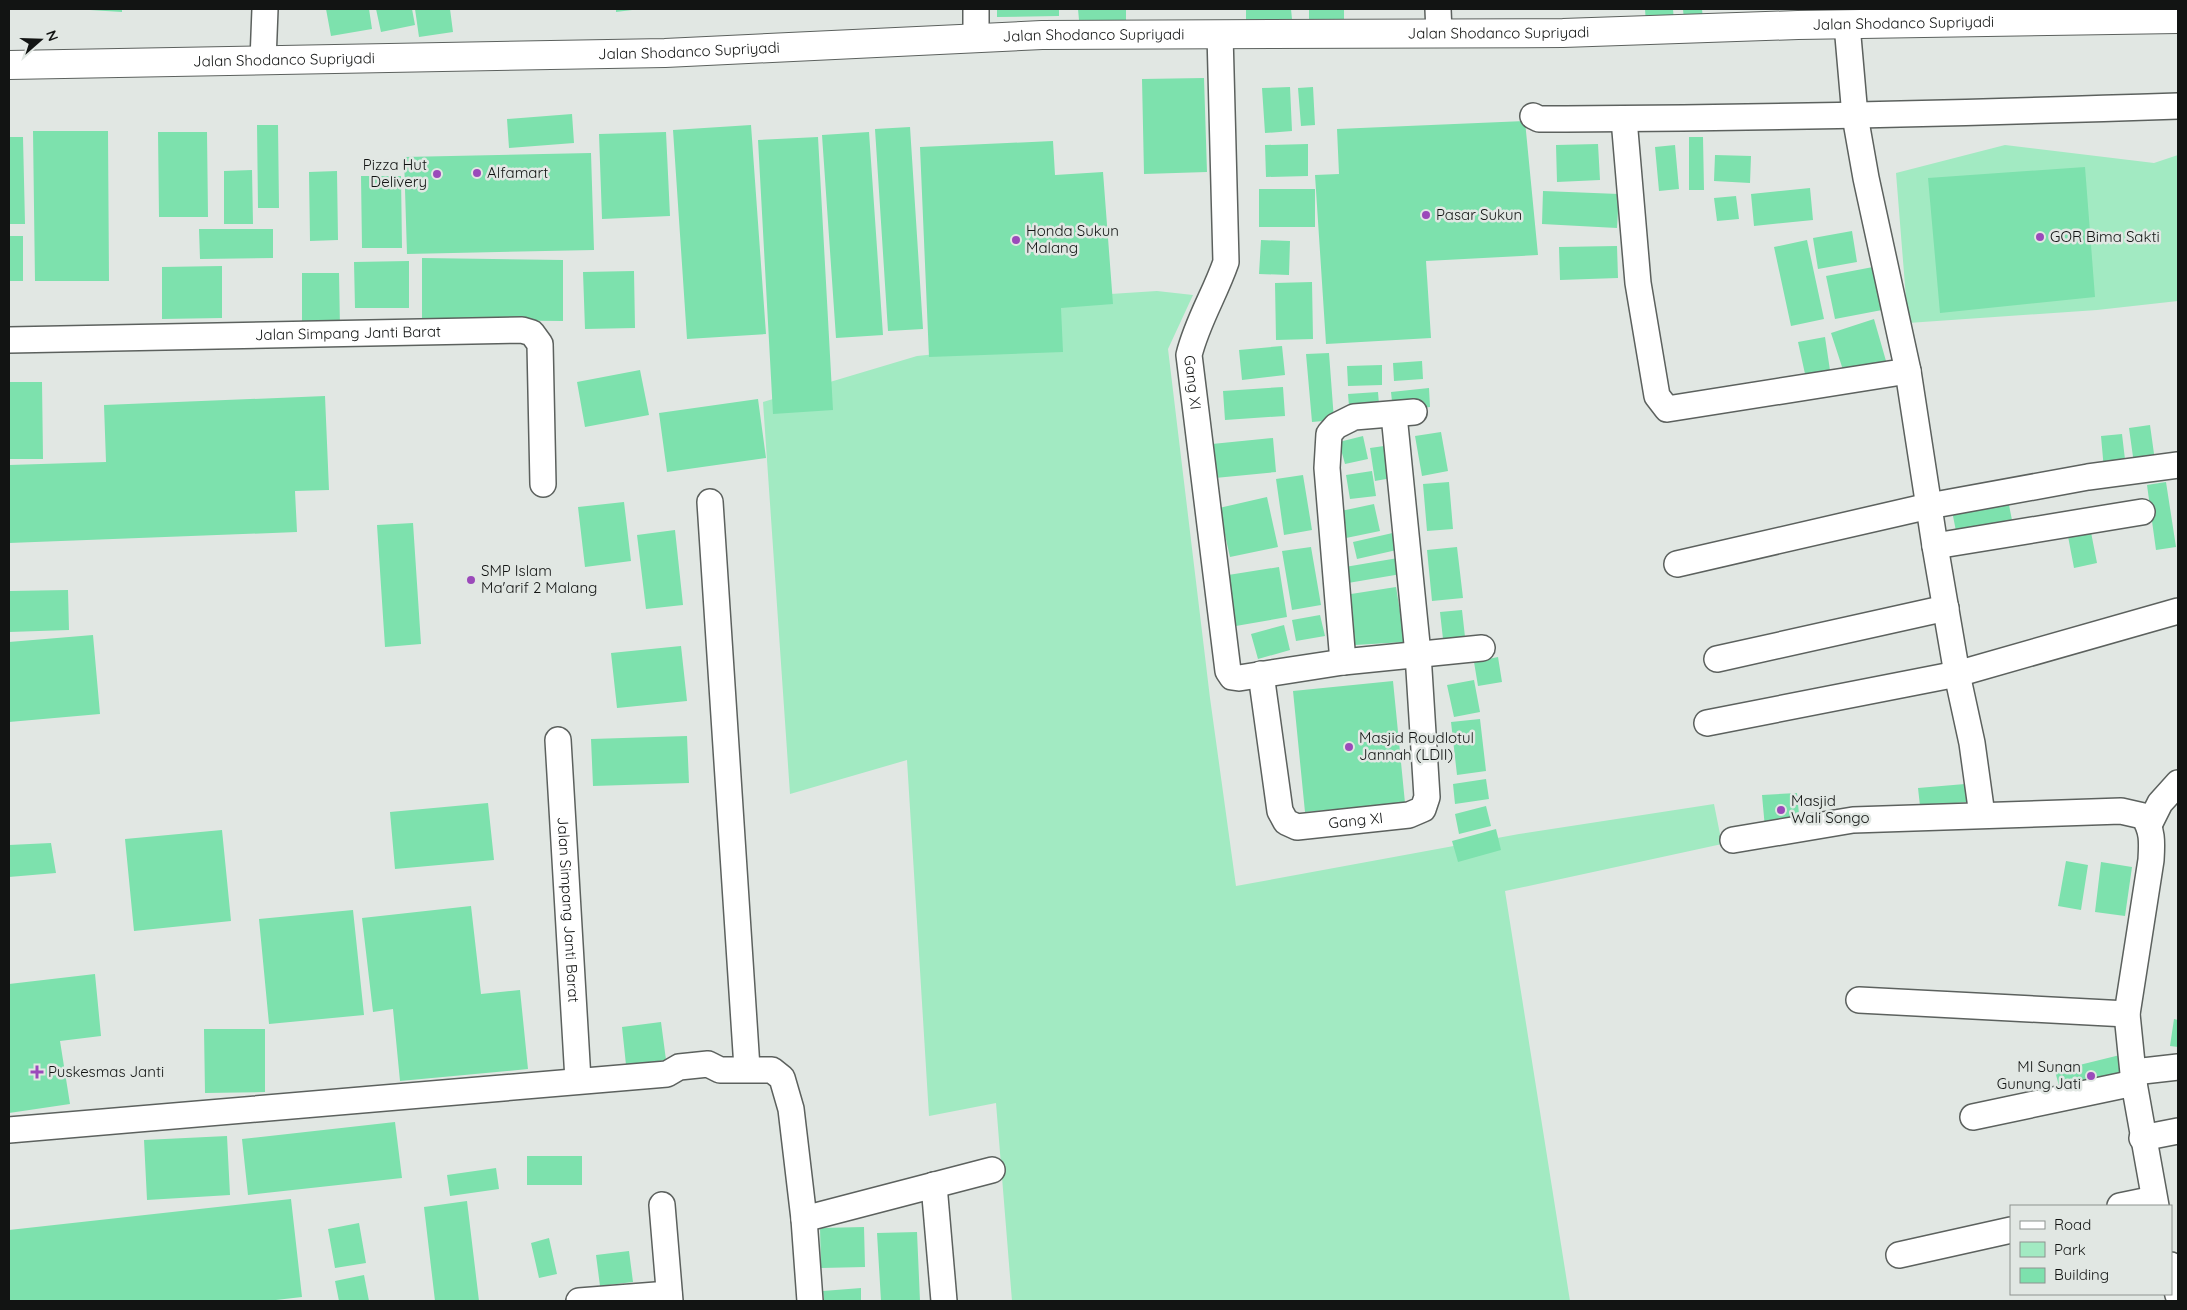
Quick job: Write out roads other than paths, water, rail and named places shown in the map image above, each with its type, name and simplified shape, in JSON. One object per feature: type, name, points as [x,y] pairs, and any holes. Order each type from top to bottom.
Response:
[{"type":"main road","name":"Jalan Shodanco Supriyadi","points":[[9,65],[665,52],[976,37],[1220,34],[1438,21],[1563,33],[1797,17],[1847,25],[2178,19]]},
{"type":"street","points":[[264,9],[264,61]]},
{"type":"street","points":[[976,9],[976,37]]},
{"type":"street","points":[[1847,25],[1855,116],[1866,178],[1908,371],[1928,506],[1957,674],[1972,743],[1982,815]]},
{"type":"street","name":"Gang XI","points":[[1220,34],[1226,262],[1220,281],[1195,332],[1189,355],[1190,379],[1228,671],[1232,677],[1239,678],[1343,662],[1482,648]]},
{"type":"street","points":[[1533,116],[1540,119],[1624,119],[1855,116],[2178,106]]},
{"type":"street","points":[[1624,119],[1638,283],[1657,396],[1667,409],[1908,371]]},
{"type":"street","name":"Jalan Simpang Janti Barat","points":[[9,340],[522,330],[532,333],[540,344],[543,484]]},
{"type":"street","points":[[1343,662],[1327,468],[1329,434],[1336,426],[1354,417],[1404,414],[1418,654]]},
{"type":"street","points":[[1677,564],[1928,506],[2060,482],[2178,465]]},
{"type":"street","points":[[710,502],[746,1068]]},
{"type":"street","points":[[1935,546],[2142,512]]},
{"type":"street","points":[[1717,659],[1946,608]]},
{"type":"street","points":[[1707,723],[1957,674],[2178,611]]},
{"type":"street","name":"Gang XI","points":[[1261,674],[1280,811],[1286,822],[1297,827],[1410,815],[1423,809],[1427,797],[1418,654]]},
{"type":"street","name":"Jalan Simpang Janti Barat","points":[[558,740],[578,1080]]},
{"type":"street","points":[[2149,825],[2160,803],[2178,782]]},
{"type":"street","points":[[1733,840],[1853,820],[2121,811],[2143,816],[2149,825],[2152,838],[2151,860],[2127,1014],[2142,1138],[2155,1202],[2129,1205]]},
{"type":"street","points":[[1859,1000],[2127,1014]]},
{"type":"street","points":[[9,1130],[578,1080],[667,1074],[679,1067],[708,1064],[720,1070],[746,1068],[772,1070],[782,1078],[787,1090],[804,1219],[810,1301]]},
{"type":"street","points":[[1973,1117],[2178,1067]]},
{"type":"street","points":[[2142,1138],[2178,1131]]},
{"type":"street","points":[[804,1219],[992,1170]]},
{"type":"street","points":[[934,1185],[944,1301]]},
{"type":"street","points":[[579,1301],[670,1298],[662,1206]]},
{"type":"street","points":[[1899,1255],[2010,1230]]},
{"type":"street","points":[[2172,1269],[2178,1295]]},
{"type":"place","name":"Alfamart","points":[[477,173]]},
{"type":"place","name":"Pizza Hut Delivery","points":[[437,174]]},
{"type":"place","name":"Pasar Sukun","points":[[1426,215]]},
{"type":"place","name":"GOR Bima Sakti","points":[[2040,237]]},
{"type":"place","name":"Honda Sukun Malang","points":[[1016,240]]},
{"type":"place","name":"SMP Islam Ma'arif 2 Malang","points":[[471,580]]},
{"type":"place","name":"Masjid Roudlotul Jannah (LDII)","points":[[1349,747]]},
{"type":"place","name":"Masjid Wali Songo","points":[[1781,810]]},
{"type":"place","name":"Puskesmas Janti","points":[[37,1072]]},
{"type":"place","name":"MI Sunan Gunung Jati","points":[[2091,1076]]}]
